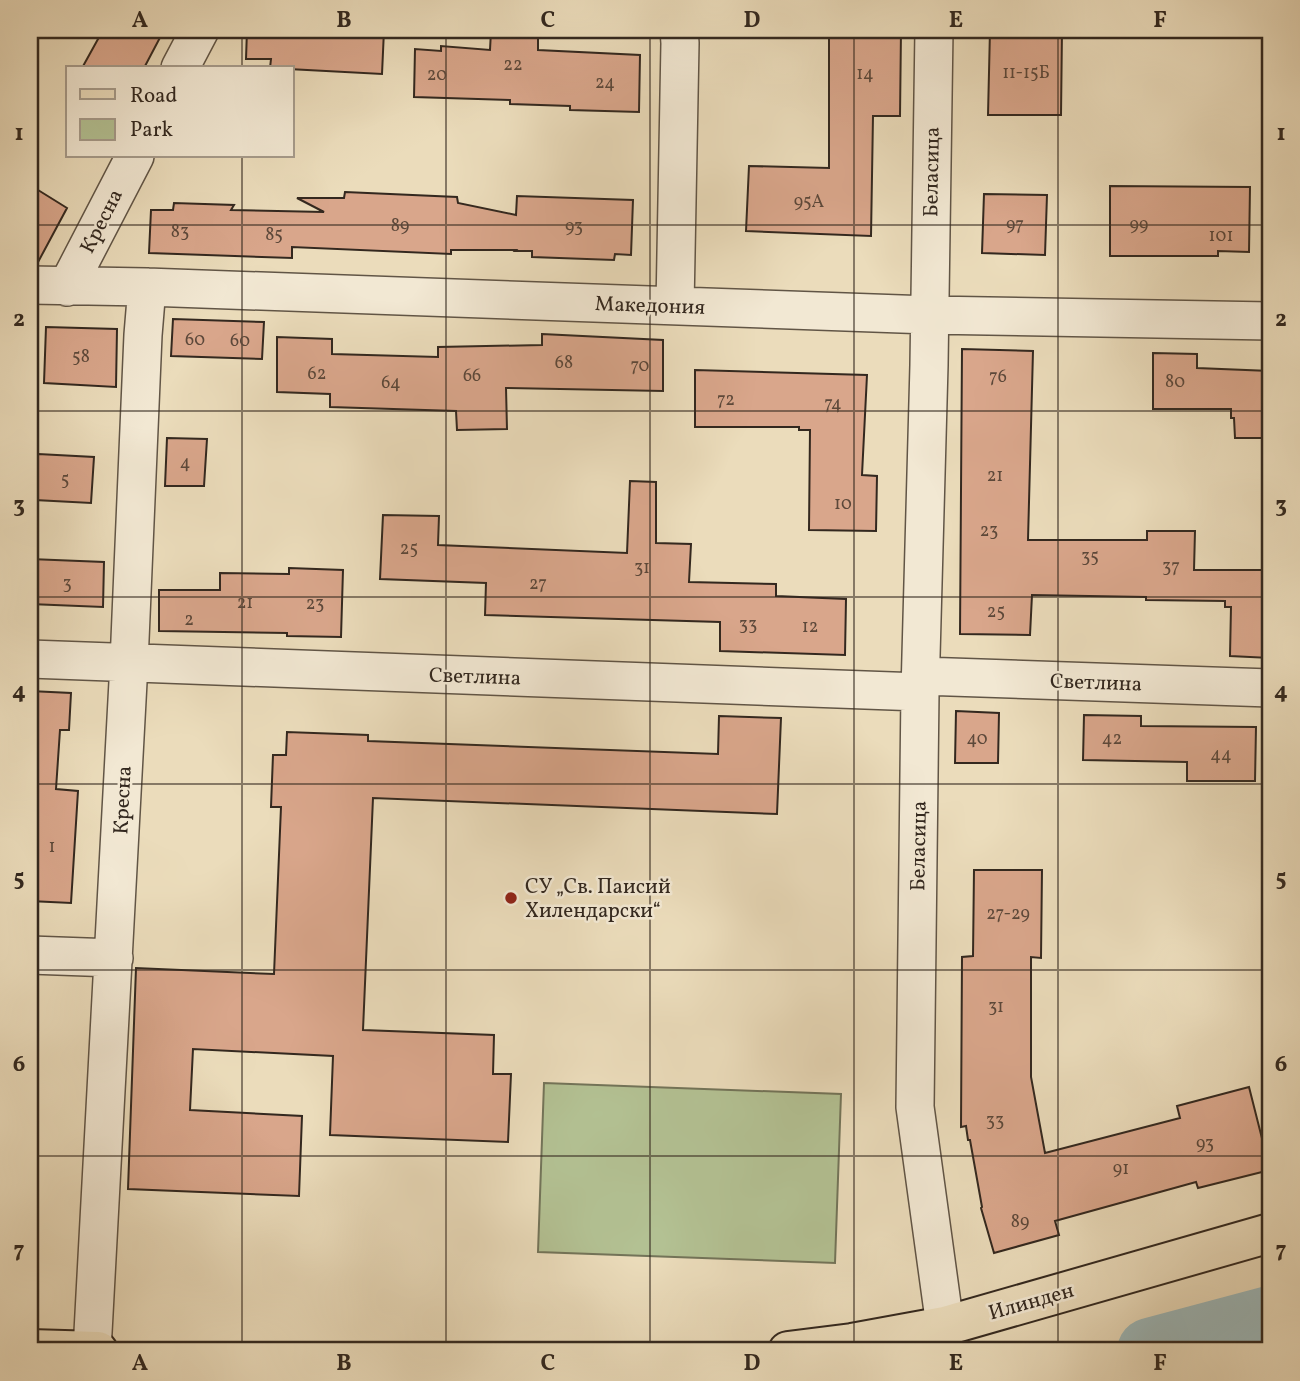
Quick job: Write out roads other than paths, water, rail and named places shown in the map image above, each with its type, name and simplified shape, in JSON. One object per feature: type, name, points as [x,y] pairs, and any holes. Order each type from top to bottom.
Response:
[{"type":"main road","name":"Илинден","points":[[788,1351],[852,1343],[945,1326],[1270,1233]]},
{"type":"main road","points":[[30,1349],[98,1351]]},
{"type":"street","points":[[181,66],[200,30]]},
{"type":"street","points":[[675,306],[679,30]]},
{"type":"street","name":"Беласица","points":[[934,30],[929,365],[920,684],[915,1107],[945,1326]]},
{"type":"street","name":"Кресна","points":[[67,287],[134,158]]},
{"type":"street","name":"Македония","points":[[30,285],[929,315],[1270,321]]},
{"type":"street","name":"Кресна","points":[[92,1351],[147,287]]},
{"type":"street","name":"Светлина","points":[[30,659],[920,684],[1270,688]]},
{"type":"street","points":[[30,955],[114,958]]},
{"type":"waterway","points":[[1150,1351],[1270,1319]]},
{"type":"place","name":"СУ „Св. Паисий Хилендарски“","points":[[511,898]]}]
